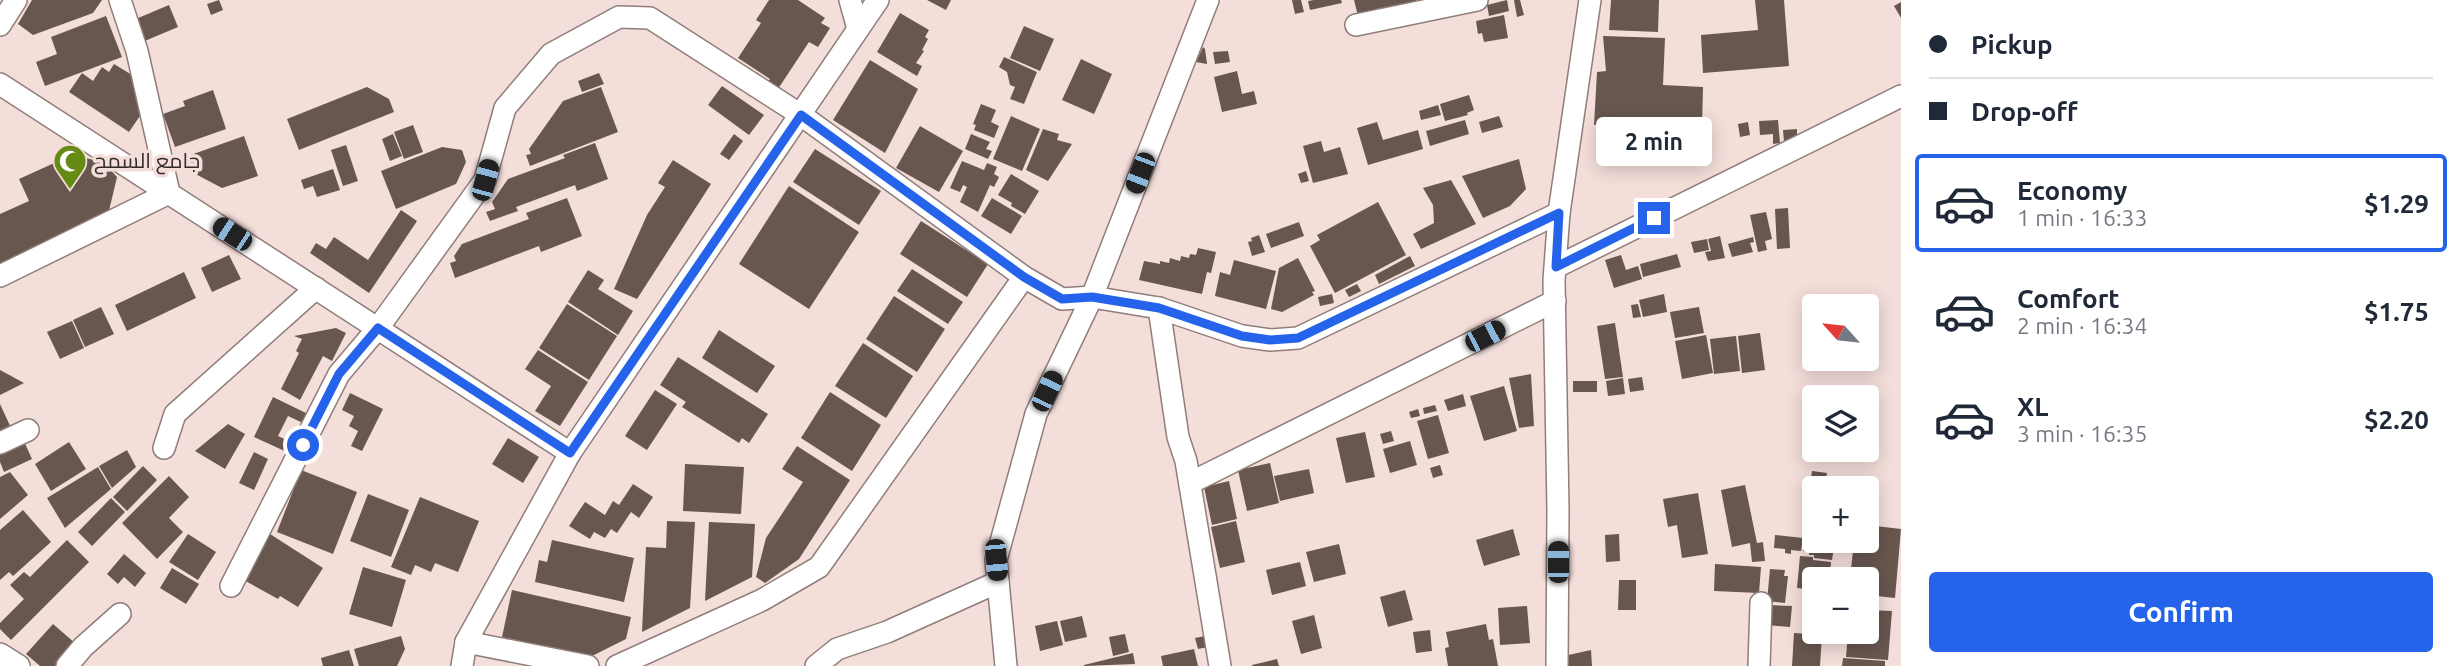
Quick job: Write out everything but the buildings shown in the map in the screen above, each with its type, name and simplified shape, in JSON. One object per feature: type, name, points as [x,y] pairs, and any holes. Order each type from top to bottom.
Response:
[{"type":"street","points":[[0,25],[16,0]]},
{"type":"street","points":[[120,0],[137,51],[169,193]]},
{"type":"street","points":[[850,0],[858,29]]},
{"type":"street","points":[[462,666],[467,642],[570,453],[878,0]]},
{"type":"street","points":[[1006,666],[996,560],[1036,414],[1092,297],[1208,0]]},
{"type":"street","points":[[1356,25],[1477,0]]},
{"type":"street","points":[[1557,666],[1556,267],[1559,213],[1590,0]]},
{"type":"street","points":[[231,586],[339,374],[378,328],[485,180],[505,108],[551,54],[616,10],[619,17],[650,19],[801,115],[1024,277],[1062,299],[1092,297],[1159,308],[1242,336],[1270,340],[1298,338],[1559,213]]},
{"type":"street","points":[[0,84],[570,453]]},
{"type":"street","points":[[1556,267],[1901,96]]},
{"type":"street","points":[[0,276],[169,193]]},
{"type":"street","points":[[617,666],[762,600],[819,567],[1024,277]]},
{"type":"street","points":[[164,448],[175,414],[316,288]]},
{"type":"street","points":[[1190,483],[1555,301]]},
{"type":"street","points":[[1159,308],[1178,437],[1186,461],[1220,666]]},
{"type":"street","points":[[0,443],[28,430]]},
{"type":"street","points":[[816,666],[837,649],[887,632],[998,583]]},
{"type":"street","points":[[1759,666],[1761,603]]},
{"type":"street","points":[[67,666],[120,614]]},
{"type":"street","points":[[467,642],[588,666]]},
{"type":"street","points":[[0,654],[19,666]]},
{"type":"place","name":"جامع السمح","points":[[70,191]]},
{"type":"route","points":[[303,445],[339,374],[378,328],[570,453],[801,115],[1024,277],[1062,299],[1092,297],[1159,308],[1242,336],[1270,340],[1298,338],[1559,213],[1556,267],[1654,218]]}]
